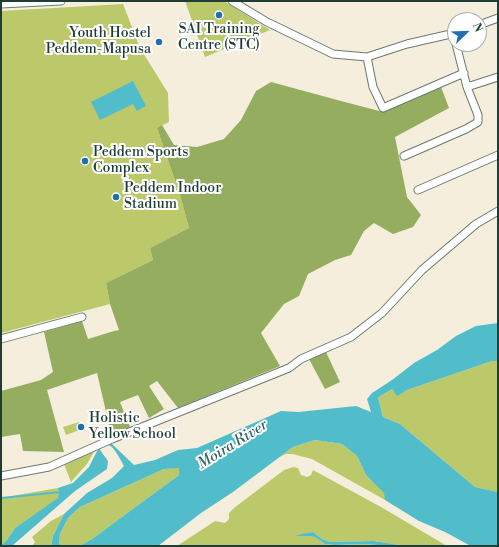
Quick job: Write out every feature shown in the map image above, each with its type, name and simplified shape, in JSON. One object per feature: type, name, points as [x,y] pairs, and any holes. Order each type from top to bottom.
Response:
[{"type":"street","points":[[1,4],[61,1]]},
{"type":"street","points":[[232,1],[267,22],[333,54],[367,58],[408,44],[447,37]]},
{"type":"street","points":[[487,22],[498,18]]},
{"type":"street","points":[[404,156],[466,129],[478,122],[478,115],[467,87],[458,52]]},
{"type":"street","points":[[367,58],[374,87],[383,108],[464,73]]},
{"type":"street","points":[[467,87],[498,77]]},
{"type":"street","points":[[418,190],[498,156]]},
{"type":"street","points":[[1,476],[49,467],[112,439],[289,368],[301,359],[351,337],[382,313],[422,270],[476,224],[498,211]]},
{"type":"street","points":[[1,339],[82,317]]},
{"type":"green space","name":"SAI Training Centre (STC)","points":[[185,1],[224,1],[270,30],[205,57]]},
{"type":"green space","name":"Peddem Sports Complex","points":[[123,4],[140,48],[168,93],[169,122],[157,128],[180,195],[189,228],[150,248],[153,260],[106,283],[110,304],[1,333],[1,11]]},
{"type":"green space","points":[[271,82],[383,112],[441,87],[449,108],[395,137],[407,197],[421,215],[413,227],[393,234],[374,223],[364,231],[351,255],[335,260],[308,274],[299,296],[284,304],[261,333],[280,366],[178,408],[157,381],[149,386],[164,409],[149,418],[138,395],[120,402],[130,427],[111,433],[97,373],[47,390],[64,452],[23,451],[20,434],[1,437],[1,391],[41,380],[53,372],[44,332],[82,321],[88,339],[119,330],[110,304],[106,283],[153,260],[150,248],[189,228],[180,195],[157,128],[162,125],[174,145],[197,147],[224,139],[241,120],[256,91]]},
{"type":"green space","points":[[326,352],[340,382],[325,389],[309,359]]},
{"type":"green space","points":[[492,361],[498,361],[498,492],[475,487],[400,424],[383,417],[378,398],[392,389],[397,395],[407,390]]},
{"type":"green space","points":[[79,422],[82,429],[66,435],[63,427]]},
{"type":"green space","points":[[315,440],[342,444],[357,456],[366,475],[385,493],[385,500],[312,459],[292,454],[286,454],[280,457],[293,447]]},
{"type":"green space","points":[[95,450],[87,464],[71,482],[64,464]]},
{"type":"green space","points":[[293,467],[298,468],[301,475],[307,477],[311,475],[313,470],[381,507],[447,546],[406,546],[374,541],[330,542],[322,539],[313,532],[297,536],[315,537],[325,544],[365,544],[389,546],[177,546],[215,521],[225,523],[229,519],[229,513],[234,508],[284,470]]},
{"type":"green space","points":[[180,468],[179,475],[92,539],[79,546],[61,546],[59,543],[60,534],[68,518],[80,507],[164,469]]},
{"type":"green space","points":[[58,488],[59,498],[15,528],[7,540],[1,545],[1,499]]},
{"type":"green space","points":[[64,514],[53,536],[51,546],[32,546],[35,542],[32,537],[51,521]]},
{"type":"water","points":[[133,81],[146,106],[137,111],[133,104],[100,120],[91,102]]},
{"type":"water","name":"Moira River","points":[[498,323],[498,361],[492,361],[407,390],[397,396],[392,389],[378,398],[383,417],[400,424],[475,487],[498,492],[498,546],[469,545],[445,532],[419,521],[385,500],[384,493],[366,475],[357,456],[342,444],[315,440],[293,447],[158,546],[79,546],[92,539],[179,475],[179,468],[164,469],[80,507],[68,518],[60,534],[59,543],[61,546],[51,546],[53,536],[64,514],[87,493],[112,478],[124,466],[114,449],[107,445],[103,446],[100,450],[108,461],[107,469],[75,491],[12,546],[1,546],[15,528],[58,498],[58,488],[73,483],[89,467],[101,445],[107,442],[112,444],[134,465],[155,460],[178,450],[197,448],[281,411],[298,412],[356,406],[371,412],[367,399],[372,393],[414,363],[437,350],[456,336],[476,326]]},
{"type":"water","points":[[313,532],[322,539],[330,542],[374,541],[406,546],[365,544],[335,545],[325,544],[315,537],[295,536]]},
{"type":"waterway","points":[[1,498],[61,492]]},
{"type":"place","name":"SAI Training Centre (STC)","points":[[219,15]]},
{"type":"place","name":"Youth Hostel Peddem-Mapusa","points":[[159,42]]},
{"type":"place","name":"Peddem Sports Complex","points":[[85,161]]},
{"type":"place","name":"Peddem Indoor Stadium","points":[[116,197]]},
{"type":"place","name":"Holistic Yellow School","points":[[81,427]]}]
